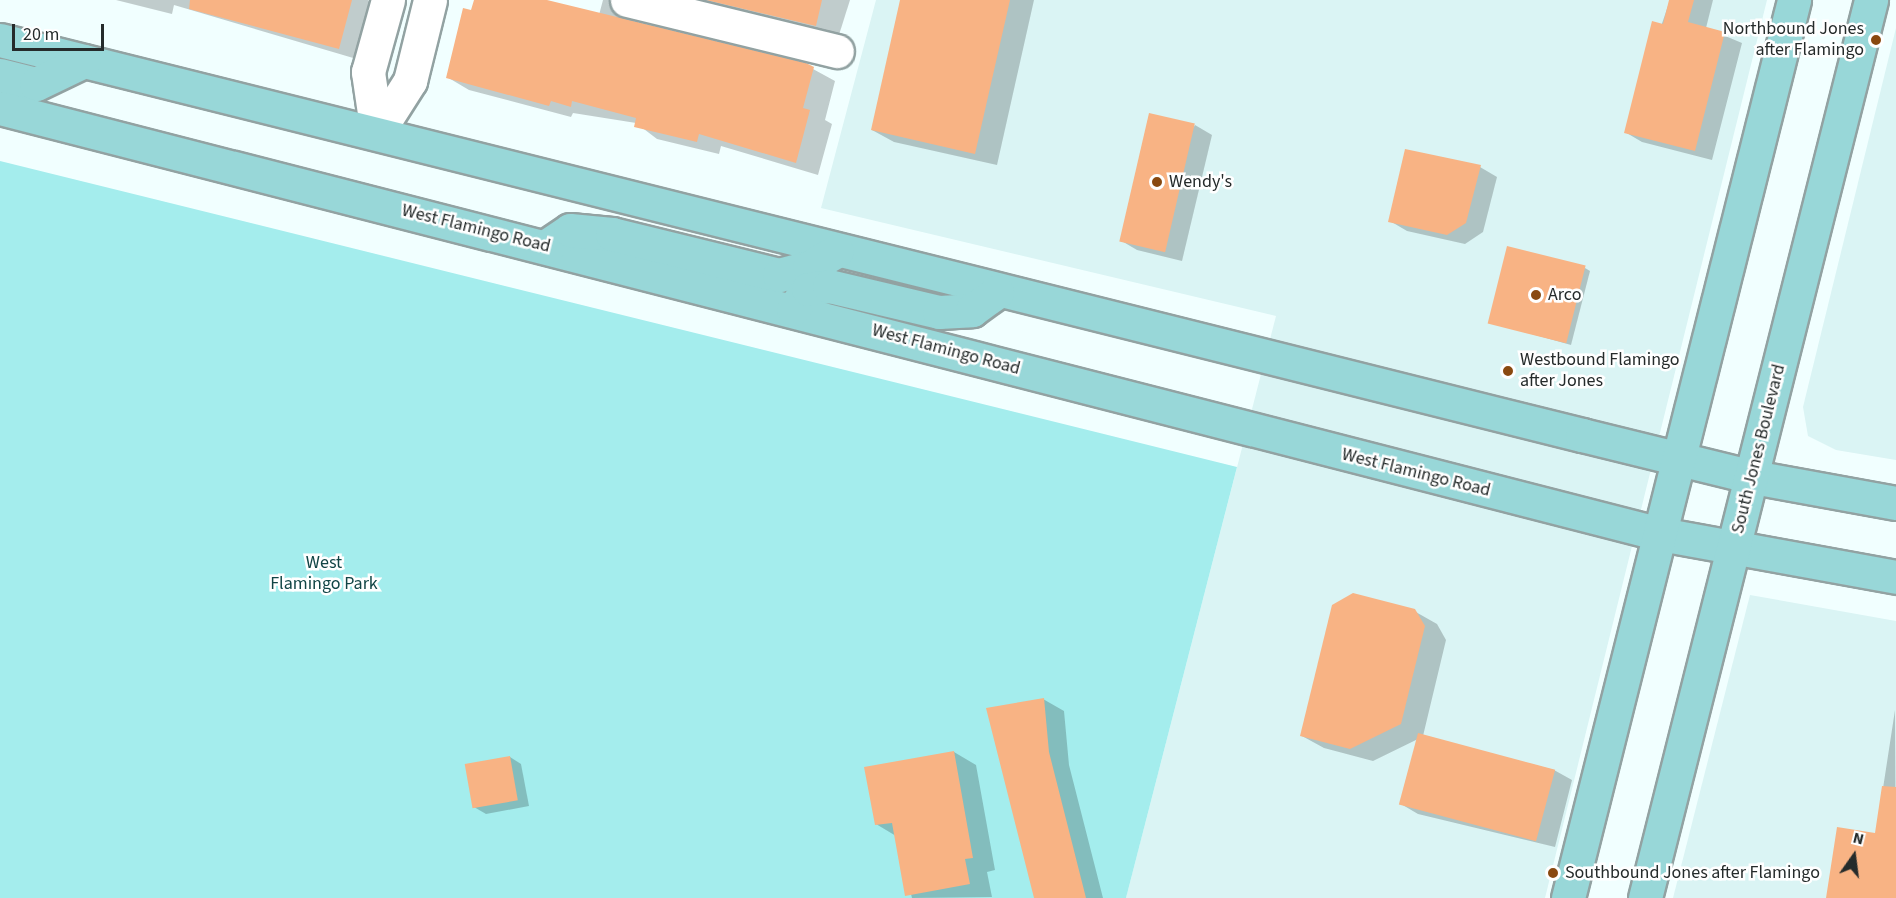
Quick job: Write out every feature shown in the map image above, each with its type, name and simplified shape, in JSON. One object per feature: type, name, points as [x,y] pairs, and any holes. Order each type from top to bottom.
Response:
[{"type":"main road","points":[[1568,898],[1794,0]]},
{"type":"main road","name":"South Jones Boulevard","points":[[1645,898],[1753,477],[1871,0]]},
{"type":"main road","points":[[0,40],[377,133],[997,292],[1679,459],[1753,477],[1896,503]]},
{"type":"main road","points":[[0,75],[36,84],[84,61]]},
{"type":"main road","name":"West Flamingo Road","points":[[0,108],[793,309],[1660,534],[1896,577]]},
{"type":"main road","points":[[545,247],[570,230],[612,234],[779,275],[809,267],[837,250]]},
{"type":"main road","points":[[793,309],[807,289],[829,286],[939,312],[972,310],[997,292]]},
{"type":"street","points":[[377,133],[368,72],[388,0]]},
{"type":"street","points":[[377,133],[410,81],[430,0]]},
{"type":"street","points":[[627,0],[837,51]]},
{"type":"shaded area","points":[[876,0],[1767,0],[1545,898],[1126,898],[1276,316],[821,208]]},
{"type":"shaded area","points":[[1896,28],[1896,460],[1836,450],[1808,436],[1803,407]]},
{"type":"shaded area","points":[[1750,595],[1896,621],[1896,898],[1673,898]]},
{"type":"green space","name":"West Flamingo Park","points":[[0,161],[1237,467],[1126,898],[0,898]]},
{"type":"building","points":[[190,0],[352,0],[339,49],[189,9]]},
{"type":"building","points":[[474,0],[547,0],[806,63],[814,67],[803,108],[810,110],[796,163],[699,134],[697,142],[634,127],[636,118],[572,101],[571,107],[551,101],[549,106],[446,78],[463,8],[471,10]]},
{"type":"building","points":[[706,0],[822,0],[816,26]]},
{"type":"building","points":[[900,0],[1010,0],[975,154],[871,130]]},
{"type":"building","points":[[1669,0],[1694,0],[1688,22],[1725,32],[1695,151],[1624,133],[1652,21],[1663,24]]},
{"type":"building","name":"Wendy's","points":[[1149,113],[1195,124],[1165,252],[1119,242]]},
{"type":"building","points":[[1405,149],[1481,165],[1466,223],[1447,235],[1388,222]]},
{"type":"building","points":[[1507,246],[1586,266],[1566,343],[1488,324]]},
{"type":"building","points":[[1353,593],[1415,609],[1425,626],[1401,724],[1350,749],[1300,736],[1332,605]]},
{"type":"building","points":[[1044,698],[1049,752],[1086,898],[1034,898],[986,708]]},
{"type":"building","points":[[1418,733],[1555,770],[1536,841],[1399,804]]},
{"type":"building","points":[[954,751],[973,858],[965,859],[970,884],[905,896],[892,823],[875,825],[864,767]]},
{"type":"building","points":[[510,756],[518,800],[473,808],[465,764]]},
{"type":"building","points":[[1882,786],[1896,787],[1896,898],[1826,898],[1837,827],[1875,833]]},
{"type":"place","name":"Northbound Jones after Flamingo","points":[[1876,40]]},
{"type":"place","name":"Wendy's","points":[[1157,182]]},
{"type":"place","name":"Arco","points":[[1536,295]]},
{"type":"place","name":"Westbound Flamingo after Jones","points":[[1508,371]]},
{"type":"place","name":"Southbound Jones after Flamingo","points":[[1553,873]]}]
